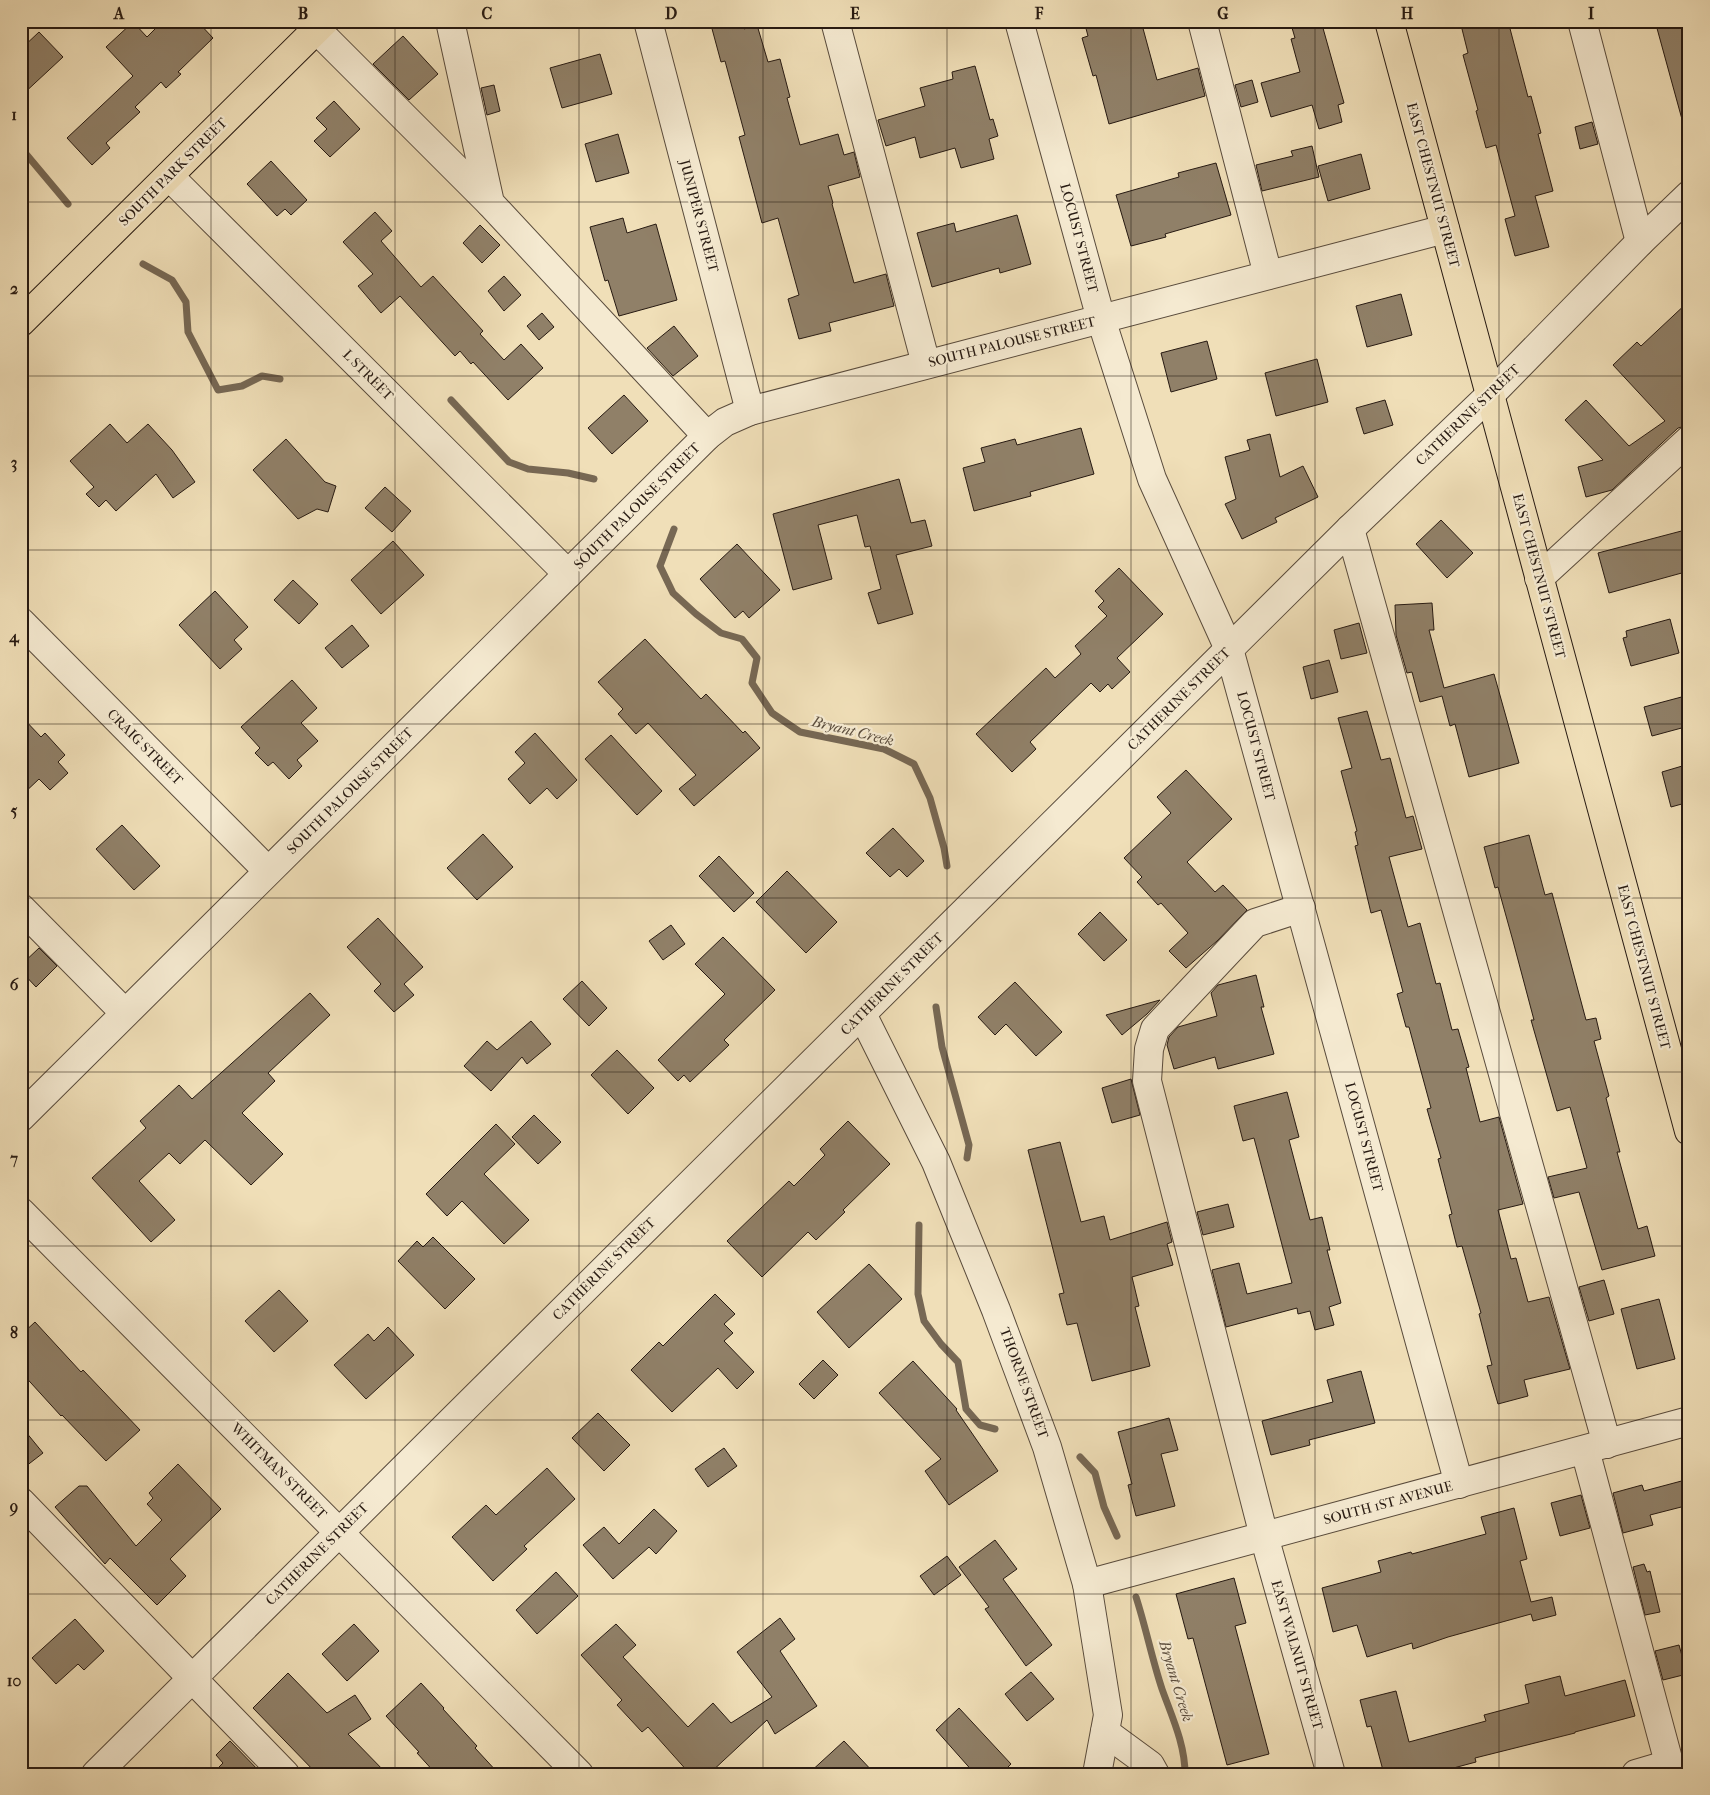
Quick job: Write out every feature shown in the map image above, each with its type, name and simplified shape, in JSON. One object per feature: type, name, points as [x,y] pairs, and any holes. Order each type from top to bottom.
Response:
[{"type":"main road","name":"EAST CHESTNUT STREET","points":[[1389,21],[1689,1132]]},
{"type":"main road","name":"SOUTH PARK STREET","points":[[21,322],[169,176],[316,24]]},
{"type":"street","points":[[450,21],[490,203]]},
{"type":"street","name":"JUNIPER STREET","points":[[648,21],[750,411]]},
{"type":"street","points":[[835,21],[926,364]]},
{"type":"street","name":"LOCUST STREET","points":[[1019,21],[1101,320],[1152,479],[1229,649],[1459,1484]]},
{"type":"street","points":[[1202,21],[1268,275]]},
{"type":"street","points":[[1582,21],[1640,242]]},
{"type":"street","points":[[316,24],[490,203],[707,436]]},
{"type":"street","name":"L STREET","points":[[169,176],[568,574]]},
{"type":"street","name":"CATHERINE STREET","points":[[96,1774],[1350,529],[1490,395],[1640,242],[1689,195]]},
{"type":"street","name":"SOUTH PALOUSE STREET","points":[[21,1117],[707,436],[725,422],[750,411],[1445,229]]},
{"type":"street","points":[[1539,578],[1689,440]]},
{"type":"street","points":[[1350,529],[1596,1447],[1671,1769],[1636,1774]]},
{"type":"street","name":"CRAIG STREET","points":[[21,622],[268,871]]},
{"type":"street","points":[[21,908],[125,1013]]},
{"type":"street","name":"EAST WALNUT STREET","points":[[1300,908],[1255,923],[1155,1029],[1149,1049],[1147,1081],[1264,1536],[1331,1774]]},
{"type":"street","name":"THORNE STREET","points":[[862,1014],[936,1162],[996,1310],[1047,1447],[1087,1584],[1108,1715],[1097,1774]]},
{"type":"street","name":"WHITMAN STREET","points":[[21,1212],[579,1774]]},
{"type":"street","name":"SOUTH 1ST AVENUE","points":[[1087,1584],[1689,1421]]},
{"type":"street","points":[[21,1502],[285,1774]]},
{"type":"street","points":[[1105,1732],[1150,1765],[1155,1774]]},
{"type":"building","points":[[163,21],[197,21],[213,38],[178,72],[181,74],[166,88],[161,82],[135,107],[140,112],[106,143],[110,148],[92,165],[67,138],[133,76],[106,47],[133,22],[147,37]]},
{"type":"building","points":[[726,21],[742,21],[744,29],[757,25],[768,62],[780,59],[790,97],[787,98],[800,145],[838,134],[844,155],[854,152],[860,177],[828,186],[832,204],[854,283],[886,274],[894,306],[829,323],[831,331],[799,339],[788,299],[799,295],[778,218],[762,223],[739,137],[745,135],[725,61],[721,62],[711,25]]},
{"type":"building","points":[[1084,21],[1141,21],[1157,80],[1198,68],[1205,96],[1109,124],[1096,75],[1093,76],[1082,38],[1088,36]]},
{"type":"building","points":[[1290,21],[1321,21],[1344,103],[1338,105],[1342,122],[1319,129],[1312,105],[1271,117],[1261,83],[1300,72],[1291,39],[1295,38]]},
{"type":"building","points":[[1460,21],[1508,21],[1528,97],[1531,96],[1541,133],[1538,134],[1553,191],[1535,196],[1549,247],[1515,256],[1505,219],[1515,216],[1496,145],[1486,148],[1463,55],[1468,53]]},
{"type":"building","points":[[1655,21],[1689,21],[1689,122],[1683,123]]},
{"type":"building","points":[[39,32],[63,57],[21,96],[21,49]]},
{"type":"building","points":[[403,36],[438,74],[409,100],[373,64]]},
{"type":"building","points":[[600,54],[612,94],[562,108],[550,68]]},
{"type":"building","points":[[975,66],[990,120],[993,119],[998,136],[989,139],[994,159],[961,168],[955,148],[920,158],[915,137],[886,146],[878,120],[925,106],[920,88],[953,79],[952,72]]},
{"type":"building","points":[[1252,80],[1258,102],[1241,107],[1235,85]]},
{"type":"building","points":[[494,85],[500,111],[487,115],[481,88]]},
{"type":"building","points":[[334,101],[360,129],[330,157],[314,141],[327,129],[316,118]]},
{"type":"building","points":[[1592,122],[1598,144],[1580,149],[1575,127]]},
{"type":"building","points":[[618,134],[629,173],[596,182],[585,144]]},
{"type":"building","points":[[1312,146],[1319,177],[1262,191],[1256,165],[1293,156],[1291,151]]},
{"type":"building","points":[[1361,154],[1370,189],[1328,201],[1318,166]]},
{"type":"building","points":[[271,161],[307,200],[291,215],[285,209],[277,216],[247,184]]},
{"type":"building","points":[[1216,163],[1231,215],[1165,234],[1166,237],[1131,246],[1116,195],[1179,177],[1178,173]]},
{"type":"building","points":[[375,212],[392,231],[381,241],[421,287],[433,276],[483,331],[480,334],[504,360],[521,344],[543,368],[508,400],[473,362],[471,364],[460,351],[455,356],[400,296],[381,313],[358,286],[373,274],[343,242]]},
{"type":"building","points":[[1017,215],[1031,264],[1000,273],[999,268],[932,287],[917,233],[954,223],[956,232]]},
{"type":"building","points":[[623,218],[627,233],[656,224],[677,300],[619,316],[608,280],[605,281],[590,227]]},
{"type":"building","points":[[480,225],[500,245],[482,263],[463,243]]},
{"type":"building","points":[[504,276],[521,295],[504,311],[488,291]]},
{"type":"building","points":[[1401,294],[1412,335],[1367,347],[1356,306]]},
{"type":"building","points":[[1689,301],[1689,425],[1678,428],[1612,490],[1586,497],[1578,467],[1603,460],[1565,420],[1586,400],[1629,446],[1665,421],[1613,365],[1637,342],[1641,346]]},
{"type":"building","points":[[542,313],[554,327],[539,340],[527,326]]},
{"type":"building","points":[[674,326],[698,356],[673,376],[647,348]]},
{"type":"building","points":[[1207,341],[1217,379],[1171,392],[1161,353]]},
{"type":"building","points":[[1317,359],[1328,402],[1276,416],[1265,373]]},
{"type":"building","points":[[624,395],[648,421],[612,454],[588,428]]},
{"type":"building","points":[[1385,400],[1393,425],[1364,434],[1356,408]]},
{"type":"building","points":[[110,424],[127,443],[148,424],[172,450],[195,482],[173,498],[156,474],[116,511],[106,500],[99,507],[86,494],[94,487],[70,461]]},
{"type":"building","points":[[1081,428],[1094,474],[1030,492],[1031,496],[974,511],[963,468],[985,462],[981,448],[1015,439],[1017,445]]},
{"type":"building","points":[[1270,434],[1280,477],[1303,466],[1318,497],[1275,518],[1277,522],[1242,539],[1225,504],[1236,499],[1225,457],[1250,450],[1247,440]]},
{"type":"building","points":[[286,439],[325,482],[336,486],[328,512],[317,509],[298,519],[253,470]]},
{"type":"building","points":[[899,479],[911,523],[925,520],[932,546],[896,555],[913,614],[878,624],[868,593],[881,589],[870,546],[865,547],[857,515],[818,525],[832,579],[793,590],[773,514]]},
{"type":"building","points":[[385,487],[411,511],[392,532],[365,508]]},
{"type":"building","points":[[1441,520],[1473,553],[1447,578],[1416,544]]},
{"type":"building","points":[[1689,529],[1689,571],[1609,593],[1598,553]]},
{"type":"building","points":[[393,541],[424,575],[381,614],[351,580]]},
{"type":"building","points":[[737,544],[780,590],[749,618],[743,611],[735,618],[700,579]]},
{"type":"building","points":[[1119,568],[1163,614],[1117,658],[1130,672],[1112,689],[1108,684],[1100,692],[1091,683],[1030,742],[1036,749],[1012,772],[976,734],[1046,668],[1055,678],[1081,654],[1075,646],[1107,616],[1098,607],[1104,601],[1095,591]]},
{"type":"building","points":[[293,580],[318,604],[299,624],[274,600]]},
{"type":"building","points":[[215,591],[248,627],[234,640],[242,649],[220,669],[179,625]]},
{"type":"building","points":[[1432,603],[1434,630],[1429,630],[1444,688],[1494,674],[1519,763],[1469,777],[1455,724],[1450,726],[1442,696],[1420,702],[1412,672],[1407,673],[1396,635],[1395,605]]},
{"type":"building","points":[[1670,619],[1679,653],[1631,666],[1623,638],[1627,637],[1626,631]]},
{"type":"building","points":[[1359,623],[1367,653],[1341,659],[1334,630]]},
{"type":"building","points":[[352,625],[369,646],[342,668],[325,648]]},
{"type":"building","points":[[645,639],[701,699],[706,694],[760,748],[694,806],[679,789],[696,775],[648,723],[636,734],[618,714],[623,709],[598,682]]},
{"type":"building","points":[[1329,660],[1338,692],[1311,699],[1303,667]]},
{"type":"building","points":[[292,680],[317,708],[301,723],[318,741],[297,760],[302,766],[289,779],[273,762],[268,766],[255,753],[260,748],[241,727]]},
{"type":"building","points":[[1689,695],[1689,726],[1652,736],[1644,707]]},
{"type":"building","points":[[1367,711],[1381,760],[1390,758],[1406,818],[1413,816],[1422,849],[1389,857],[1408,927],[1420,923],[1436,984],[1440,983],[1452,1030],[1458,1029],[1469,1067],[1466,1068],[1480,1122],[1499,1117],[1523,1204],[1498,1210],[1511,1259],[1516,1258],[1528,1302],[1549,1297],[1570,1369],[1524,1380],[1528,1396],[1498,1404],[1487,1366],[1492,1365],[1479,1314],[1481,1313],[1462,1246],[1457,1247],[1449,1215],[1452,1214],[1438,1159],[1441,1158],[1427,1109],[1431,1108],[1409,1027],[1406,1027],[1397,994],[1403,992],[1381,910],[1371,913],[1355,846],[1358,845],[1355,832],[1357,831],[1341,771],[1352,768],[1338,718]]},
{"type":"building","points":[[21,716],[41,737],[45,733],[65,755],[58,762],[68,773],[50,790],[39,779],[21,796]]},
{"type":"building","points":[[535,733],[577,780],[557,799],[547,788],[530,804],[508,779],[525,763],[515,752]]},
{"type":"building","points":[[611,735],[662,791],[637,815],[585,759]]},
{"type":"building","points":[[1689,764],[1689,802],[1671,807],[1662,772]]},
{"type":"building","points":[[1186,770],[1232,819],[1187,862],[1215,892],[1223,885],[1247,910],[1217,941],[1186,968],[1169,951],[1188,933],[1161,903],[1158,905],[1137,882],[1142,877],[1124,858],[1171,813],[1157,797]]},
{"type":"building","points":[[122,825],[160,866],[134,890],[96,849]]},
{"type":"building","points":[[893,828],[924,861],[907,877],[899,869],[890,877],[866,853]]},
{"type":"building","points":[[483,834],[513,867],[477,900],[447,868]]},
{"type":"building","points":[[1529,835],[1545,895],[1552,893],[1586,1020],[1596,1018],[1601,1039],[1594,1041],[1609,1096],[1606,1098],[1620,1152],[1617,1152],[1638,1229],[1647,1226],[1655,1256],[1602,1270],[1579,1192],[1554,1198],[1548,1177],[1587,1168],[1570,1107],[1557,1111],[1531,1020],[1534,1020],[1513,941],[1498,887],[1495,888],[1484,847]]},
{"type":"building","points":[[719,856],[754,893],[734,912],[699,876]]},
{"type":"building","points":[[787,871],[837,922],[806,953],[756,902]]},
{"type":"building","points":[[1100,912],[1127,940],[1104,961],[1078,934]]},
{"type":"building","points":[[378,918],[423,967],[404,984],[414,995],[394,1012],[374,991],[381,984],[347,947]]},
{"type":"building","points":[[671,925],[685,944],[663,960],[649,941]]},
{"type":"building","points":[[723,937],[775,990],[724,1040],[729,1045],[690,1082],[684,1075],[678,1081],[658,1060],[725,994],[695,964]]},
{"type":"building","points":[[39,948],[57,966],[36,987],[21,971],[21,965]]},
{"type":"building","points":[[1256,975],[1264,1007],[1261,1007],[1274,1054],[1218,1069],[1215,1057],[1174,1069],[1167,1045],[1169,1037],[1178,1027],[1217,1016],[1211,993],[1218,985]]},
{"type":"building","points":[[582,981],[607,1008],[589,1026],[563,999]]},
{"type":"building","points":[[1015,982],[1062,1032],[1036,1056],[1006,1024],[995,1035],[978,1017]]},
{"type":"building","points":[[310,993],[330,1015],[268,1073],[275,1081],[242,1113],[283,1154],[251,1185],[205,1140],[180,1164],[169,1153],[139,1181],[175,1220],[151,1242],[92,1178],[146,1128],[140,1121],[179,1085],[192,1099]]},
{"type":"building","points":[[1160,1000],[1122,1035],[1106,1015]]},
{"type":"building","points":[[531,1021],[551,1044],[527,1064],[522,1057],[491,1091],[464,1066],[487,1041],[497,1050]]},
{"type":"building","points":[[617,1050],[654,1088],[628,1114],[591,1075]]},
{"type":"building","points":[[1131,1079],[1140,1115],[1112,1123],[1102,1088]]},
{"type":"building","points":[[1287,1092],[1299,1137],[1289,1140],[1310,1220],[1322,1217],[1330,1250],[1327,1250],[1341,1303],[1329,1307],[1334,1325],[1315,1330],[1310,1311],[1298,1314],[1297,1308],[1226,1327],[1212,1270],[1239,1263],[1247,1294],[1292,1283],[1254,1138],[1243,1141],[1234,1106]]},
{"type":"building","points":[[534,1115],[561,1142],[538,1164],[512,1137]]},
{"type":"building","points":[[848,1121],[890,1164],[843,1210],[845,1212],[816,1240],[808,1232],[762,1277],[727,1241],[789,1181],[794,1186],[825,1155],[820,1149]]},
{"type":"building","points":[[496,1124],[515,1144],[484,1174],[529,1220],[504,1244],[462,1201],[447,1216],[426,1194]]},
{"type":"building","points":[[1060,1142],[1081,1222],[1104,1216],[1110,1240],[1167,1222],[1172,1242],[1167,1244],[1173,1265],[1132,1277],[1139,1306],[1135,1307],[1150,1366],[1092,1381],[1077,1323],[1067,1325],[1059,1294],[1064,1293],[1028,1150]]},
{"type":"building","points":[[1228,1204],[1234,1227],[1203,1235],[1197,1212]]},
{"type":"building","points":[[433,1237],[475,1279],[445,1309],[398,1261],[417,1241],[423,1247]]},
{"type":"building","points":[[869,1264],[902,1299],[849,1348],[817,1312]]},
{"type":"building","points":[[1604,1280],[1614,1314],[1589,1321],[1579,1287]]},
{"type":"building","points":[[279,1290],[308,1321],[274,1352],[245,1321]]},
{"type":"building","points":[[715,1294],[735,1314],[724,1324],[733,1333],[724,1341],[754,1372],[737,1389],[718,1368],[672,1412],[631,1370],[659,1342],[663,1346]]},
{"type":"building","points":[[1659,1299],[1675,1359],[1637,1369],[1621,1309]]},
{"type":"building","points":[[35,1322],[81,1372],[83,1370],[140,1430],[106,1461],[21,1372],[21,1335]]},
{"type":"building","points":[[388,1327],[414,1355],[366,1399],[334,1365],[368,1334],[374,1341]]},
{"type":"building","points":[[823,1360],[838,1375],[814,1399],[799,1384]]},
{"type":"building","points":[[913,1361],[957,1409],[998,1471],[949,1505],[925,1471],[941,1459],[879,1393]]},
{"type":"building","points":[[1361,1371],[1375,1423],[1309,1440],[1310,1445],[1271,1455],[1262,1421],[1333,1402],[1327,1380]]},
{"type":"building","points":[[598,1413],[630,1445],[604,1471],[572,1438]]},
{"type":"building","points":[[1169,1418],[1178,1450],[1161,1454],[1175,1506],[1136,1516],[1128,1485],[1132,1484],[1118,1432]]},
{"type":"building","points":[[21,1426],[43,1453],[21,1470]]},
{"type":"building","points":[[724,1448],[737,1466],[708,1487],[695,1469]]},
{"type":"building","points":[[178,1464],[221,1509],[170,1559],[186,1576],[157,1605],[110,1558],[105,1564],[55,1507],[79,1486],[87,1486],[136,1546],[162,1520],[147,1504],[153,1498],[149,1493]]},
{"type":"building","points":[[547,1468],[575,1499],[524,1546],[527,1549],[493,1581],[452,1537],[486,1505],[496,1515]]},
{"type":"building","points":[[1689,1479],[1689,1505],[1650,1515],[1653,1525],[1623,1533],[1613,1493],[1642,1485],[1644,1491]]},
{"type":"building","points":[[1581,1495],[1590,1528],[1560,1536],[1551,1503]]},
{"type":"building","points":[[1514,1508],[1527,1559],[1520,1561],[1531,1602],[1552,1597],[1556,1615],[1533,1621],[1531,1614],[1448,1637],[1413,1649],[1412,1643],[1367,1657],[1357,1625],[1333,1632],[1322,1588],[1381,1572],[1378,1561],[1486,1534],[1481,1517]]},
{"type":"building","points":[[654,1509],[677,1531],[656,1554],[649,1547],[613,1579],[583,1545],[604,1527],[619,1544]]},
{"type":"building","points":[[995,1540],[1017,1569],[1003,1579],[1052,1645],[1026,1666],[985,1609],[989,1607],[959,1567]]},
{"type":"building","points":[[947,1556],[961,1575],[934,1595],[920,1576]]},
{"type":"building","points":[[1644,1564],[1647,1572],[1650,1571],[1660,1612],[1645,1615],[1633,1567]]},
{"type":"building","points":[[556,1572],[578,1596],[537,1634],[516,1610]]},
{"type":"building","points":[[1234,1578],[1246,1623],[1235,1626],[1269,1754],[1227,1765],[1193,1638],[1188,1639],[1176,1594]]},
{"type":"building","points":[[780,1618],[795,1639],[780,1651],[817,1706],[775,1734],[767,1720],[709,1774],[690,1774],[648,1727],[642,1732],[617,1705],[622,1700],[581,1655],[616,1624],[636,1645],[623,1657],[688,1727],[713,1703],[731,1723],[772,1697],[737,1652]]},
{"type":"building","points":[[75,1619],[104,1651],[84,1670],[78,1664],[56,1684],[32,1658]]},
{"type":"building","points":[[354,1624],[379,1651],[347,1681],[322,1654]]},
{"type":"building","points":[[1679,1645],[1687,1674],[1663,1680],[1655,1651]]},
{"type":"building","points":[[1031,1672],[1054,1699],[1027,1721],[1005,1694]]},
{"type":"building","points":[[288,1673],[327,1713],[355,1695],[371,1719],[348,1734],[387,1774],[317,1774],[253,1708]]},
{"type":"building","points":[[1560,1676],[1565,1696],[1625,1680],[1635,1716],[1475,1758],[1476,1762],[1431,1774],[1384,1774],[1371,1726],[1367,1727],[1360,1700],[1396,1691],[1409,1742],[1486,1721],[1484,1715],[1529,1703],[1525,1685]]},
{"type":"building","points":[[421,1683],[477,1746],[475,1748],[499,1774],[436,1774],[417,1753],[419,1752],[386,1716]]},
{"type":"building","points":[[959,1708],[1011,1764],[1001,1774],[975,1774],[936,1730]]},
{"type":"building","points":[[230,1741],[262,1774],[212,1774],[223,1763],[216,1755]]},
{"type":"building","points":[[844,1741],[875,1774],[808,1774]]},
{"type":"waterway","name":"Bryant Creek","points":[[21,148],[68,204]]},
{"type":"waterway","name":"Bryant Creek","points":[[143,264],[172,280],[186,302],[188,332],[218,390],[242,386],[262,376],[280,379]]},
{"type":"waterway","name":"Bryant Creek","points":[[451,400],[509,462],[528,469],[568,473],[594,479]]},
{"type":"waterway","name":"Bryant Creek","points":[[674,529],[660,566],[673,593],[721,633],[742,639],[757,658],[752,683],[772,713],[800,732],[884,749],[914,764],[930,798],[947,866]]},
{"type":"waterway","name":"Bryant Creek","points":[[936,1007],[942,1047],[969,1145],[967,1158]]},
{"type":"waterway","name":"Bryant Creek","points":[[919,1225],[918,1294],[924,1321],[941,1344],[958,1362],[966,1409],[980,1425],[995,1429]]},
{"type":"waterway","name":"Bryant Creek","points":[[1080,1457],[1095,1473],[1104,1507],[1117,1536]]},
{"type":"waterway","name":"Bryant Creek","points":[[1136,1597],[1158,1678],[1180,1741],[1185,1774]]}]
